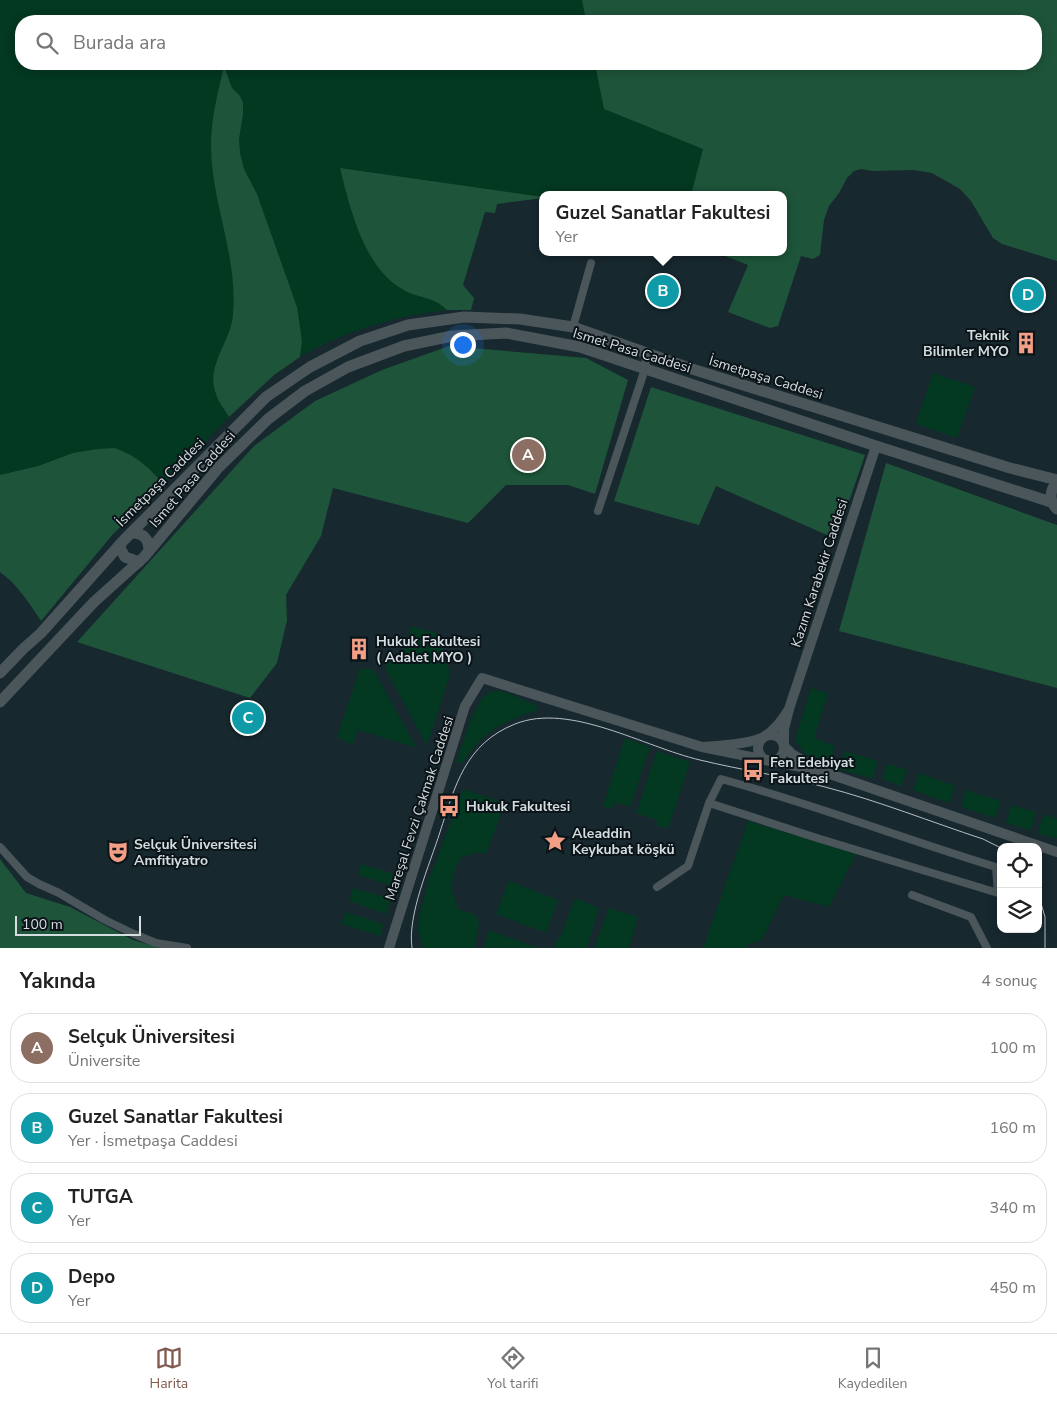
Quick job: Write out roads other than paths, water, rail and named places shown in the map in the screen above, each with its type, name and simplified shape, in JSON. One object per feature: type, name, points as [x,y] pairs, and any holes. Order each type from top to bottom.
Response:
[{"type":"main road","name":"İsmetpaşa Caddesi","points":[[0,673],[41,633],[120,543],[266,398],[310,367],[360,341],[408,325],[464,317],[520,318],[573,327],[692,369],[1057,481]]},
{"type":"main road","name":"Ismet Pasa Caddesi","points":[[0,702],[94,602],[139,562],[219,467],[268,419],[305,391],[348,367],[404,346],[452,336],[506,333],[580,347],[1054,506]]},
{"type":"main road","points":[[1054,506],[1051,492],[1057,481]]},
{"type":"main road","points":[[131,533],[137,532],[145,536],[149,551]]},
{"type":"main road","points":[[120,543],[120,548],[125,557],[139,562]]},
{"type":"street","points":[[573,327],[591,263]]},
{"type":"street","points":[[598,511],[645,369],[646,353]]},
{"type":"street","name":"Kazım Karabekir Caddesi","points":[[789,709],[876,446]]},
{"type":"street","points":[[41,633],[50,650]]},
{"type":"street","name":"Mareşal Fevzi Çakmak Caddesi","points":[[389,948],[466,706],[482,678],[702,747]]},
{"type":"street","points":[[789,709],[784,729],[784,754],[773,762],[764,760],[759,752],[759,744],[783,719],[789,709]]},
{"type":"street","points":[[702,747],[722,746],[768,736],[777,736],[792,754],[821,771]]},
{"type":"street","points":[[702,747],[821,771],[1057,852]]},
{"type":"street","points":[[657,887],[688,866],[708,803],[721,779],[996,867],[998,893],[708,803]]},
{"type":"street","points":[[0,847],[26,877],[134,934],[156,943],[187,948]]},
{"type":"street","points":[[912,895],[971,917],[987,948]]},
{"type":"tram line","points":[[412,948],[413,920],[420,890],[451,799],[464,768],[484,743],[498,732],[515,724],[536,719],[583,722],[700,760],[825,787],[885,805],[983,839],[997,846]]},
{"type":"tram line","points":[[1042,907],[1045,917],[1045,948]]},
{"type":"place","name":"Guzel Sanatlar Fakultesi","points":[[663,291]]},
{"type":"place","name":"Depo","points":[[1028,295]]},
{"type":"place","name":"Teknik Bilimler MYO","points":[[1026,343]]},
{"type":"place","name":"Selçuk Üniversitesi","points":[[528,455]]},
{"type":"place","name":"Hukuk Fakultesi ( Adalet MYO )","points":[[359,649]]},
{"type":"place","name":"TUTGA","points":[[248,718]]},
{"type":"place","name":"Fen Edebiyat Fakultesi","points":[[753,770]]},
{"type":"place","name":"Hukuk Fakultesi","points":[[449,806]]},
{"type":"place","name":"Aleaddin Keykubat köşkü","points":[[555,841]]},
{"type":"place","name":"Selçuk Üniversitesi Amfitiyatro","points":[[118,852]]}]
